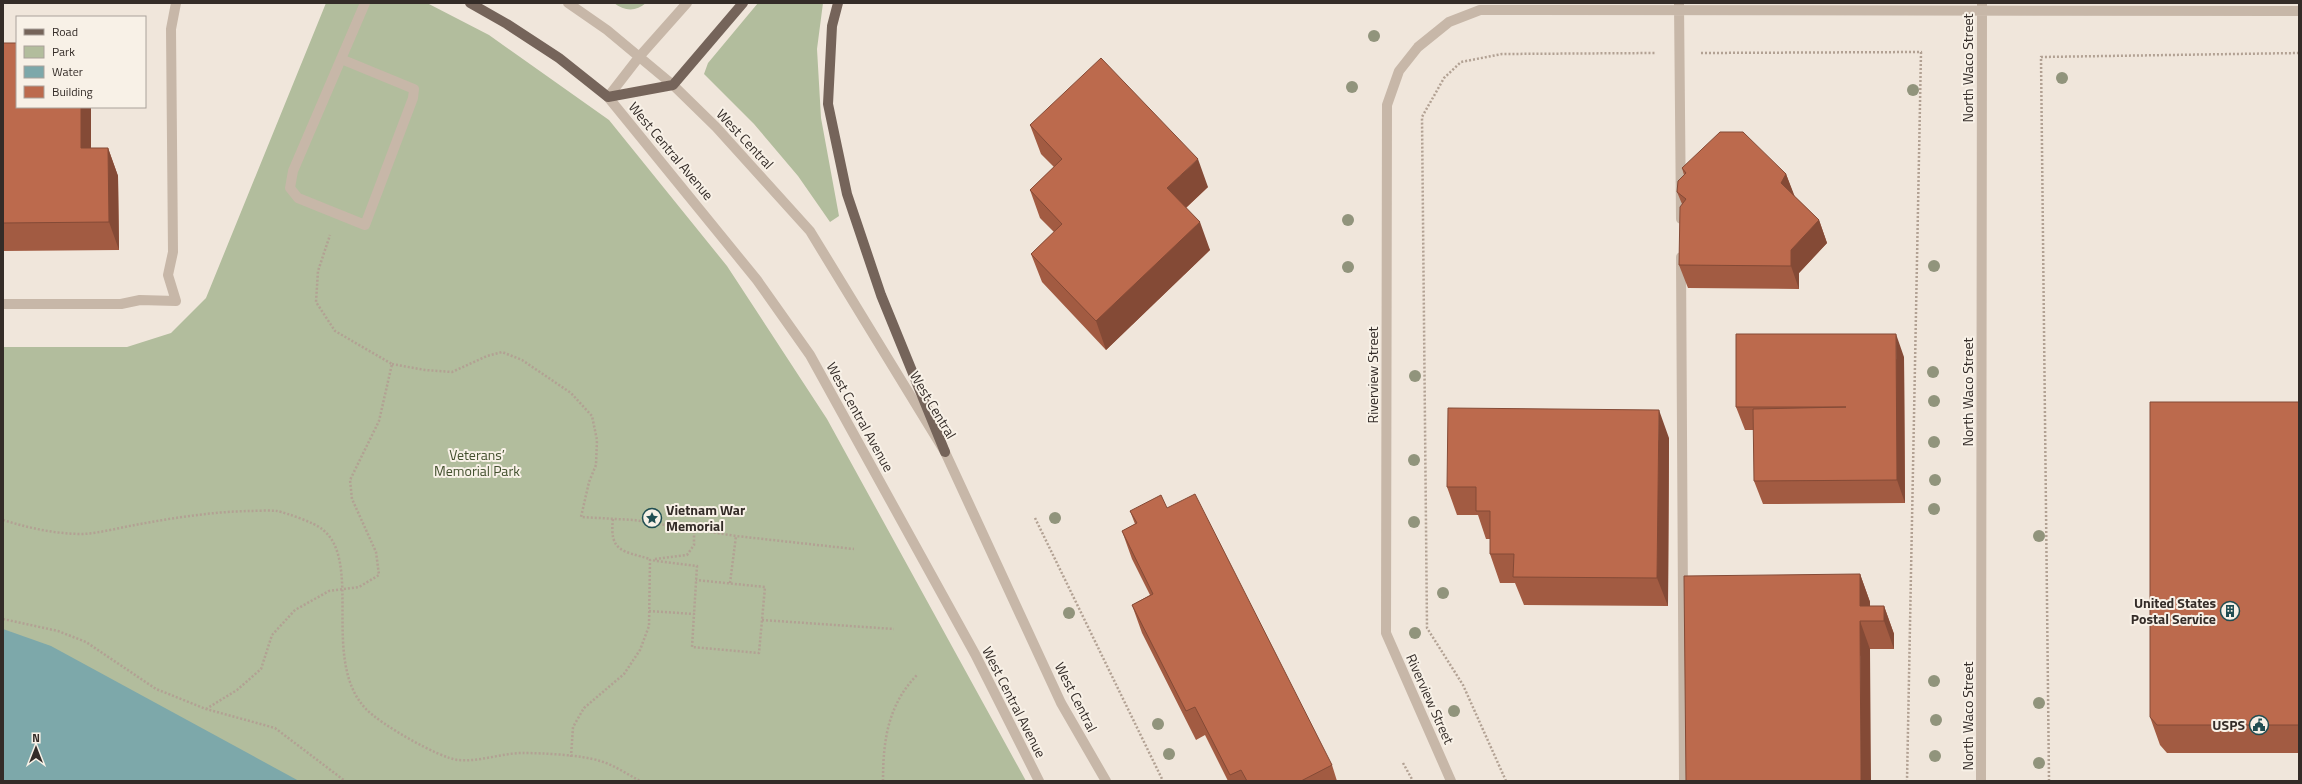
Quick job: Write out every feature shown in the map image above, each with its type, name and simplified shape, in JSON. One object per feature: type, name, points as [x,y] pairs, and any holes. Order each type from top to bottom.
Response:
[{"type":"main road","name":"West Central Avenue","points":[[470,3],[507,24],[559,58],[608,97],[673,85]]},
{"type":"main road","points":[[673,85],[743,3]]},
{"type":"main road","points":[[838,3],[832,26],[828,104],[847,194],[881,295],[945,452]]},
{"type":"street","points":[[3,304],[121,304],[140,300],[176,301],[168,275],[173,252],[171,29],[176,3]]},
{"type":"street","points":[[341,59],[414,89],[414,98],[365,225],[298,198],[290,188],[293,171],[341,59],[365,3]]},
{"type":"street","points":[[568,3],[606,30],[673,85]]},
{"type":"street","points":[[608,97],[639,57],[687,3]]},
{"type":"street","points":[[1679,7],[1681,227]]},
{"type":"street","name":"Riverview Street","points":[[1451,781],[1386,633],[1387,104],[1399,71],[1418,47],[1449,22],[1480,10],[1679,7],[2150,7],[2299,11]]},
{"type":"street","name":"North Waco Street","points":[[1982,7],[1982,781]]},
{"type":"street","name":"West Central","points":[[673,85],[716,127],[810,231],[945,452],[1061,703],[1106,781]]},
{"type":"street","name":"West Central Avenue","points":[[608,97],[757,280],[810,355],[971,647],[1039,781]]},
{"type":"street","points":[[1681,250],[1684,781]]},
{"type":"path","points":[[2049,781],[2040,57],[2299,53]]},
{"type":"path","points":[[337,214],[318,271],[316,302],[335,332],[392,364],[425,370],[452,372],[487,356],[502,352],[522,360],[571,393],[592,416],[597,440],[596,465],[589,482],[581,517],[613,519],[736,536],[854,548]]},
{"type":"path","points":[[206,709],[238,690],[261,669],[272,635],[295,610],[328,591],[359,587],[379,575],[376,552],[352,500],[350,480],[379,421],[392,364]]},
{"type":"path","points":[[3,520],[38,530],[84,534],[189,516],[276,511],[322,529],[337,550],[342,589],[343,659],[351,686],[366,709],[418,744],[457,760],[503,757],[522,753],[571,757],[600,761],[640,781]]},
{"type":"path","points":[[1035,518],[1163,781]]},
{"type":"path","points":[[613,519],[611,532],[615,545],[623,553],[650,560],[697,566],[696,580],[692,647],[759,653],[765,587],[696,580]]},
{"type":"path","points":[[650,560],[687,555],[694,545],[694,530]]},
{"type":"path","points":[[730,583],[736,536]]},
{"type":"path","points":[[571,757],[573,727],[584,708],[624,674],[640,650],[649,626],[650,560]]},
{"type":"path","points":[[649,611],[694,614]]},
{"type":"path","points":[[3,619],[58,631],[86,642],[156,689],[206,709],[275,728],[345,781]]},
{"type":"path","points":[[762,620],[894,630]]},
{"type":"path","points":[[883,781],[887,728],[892,712],[904,688],[918,674]]},
{"type":"path","points":[[1403,763],[1413,781]]},
{"type":"green space","name":"Veterans’ Memorial Park","points":[[326,3],[427,3],[489,35],[609,120],[727,266],[827,419],[1026,781],[251,781],[3,631],[3,347],[127,347],[171,333],[206,298]]},
{"type":"green space","points":[[614,3],[646,3],[638,8],[626,9]]},
{"type":"green space","points":[[758,3],[823,3],[817,49],[821,118],[839,216],[830,222],[798,176],[754,124],[704,74],[708,63]]},
{"type":"water","points":[[3,629],[51,646],[299,781],[3,781]]},
{"type":"building","points":[[3,43],[16,43],[16,108],[81,108],[81,148],[108,148],[109,222],[3,223]]},
{"type":"building","points":[[1101,58],[1198,159],[1167,188],[1200,222],[1096,321],[1031,254],[1062,224],[1030,190],[1062,159],[1030,125]]},
{"type":"building","points":[[1720,132],[1743,132],[1786,174],[1781,183],[1819,220],[1791,250],[1791,266],[1679,265],[1680,207],[1686,199],[1677,192],[1678,181],[1686,173],[1682,168]]},
{"type":"building","points":[[1736,334],[1896,334],[1897,480],[1754,481],[1753,409],[1846,407],[1736,407]]},
{"type":"building","name":"United States Postal Service","points":[[2150,402],[2299,402],[2299,725],[2157,725],[2150,717]]},
{"type":"building","points":[[1448,408],[1659,410],[1657,578],[1513,577],[1514,554],[1490,554],[1490,511],[1476,511],[1476,487],[1447,487]]},
{"type":"building","points":[[1195,494],[1332,765],[1301,781],[1247,781],[1241,770],[1230,775],[1195,707],[1186,711],[1132,605],[1153,594],[1122,531],[1137,523],[1130,511],[1161,495],[1167,508]]},
{"type":"building","points":[[1860,574],[1860,606],[1884,606],[1884,621],[1860,621],[1861,781],[1686,781],[1684,576]]},
{"type":"place","name":"Vietnam War Memorial","points":[[652,518]]},
{"type":"place","name":"United States Postal Service","points":[[2230,611]]},
{"type":"place","name":"USPS","points":[[2259,725]]}]
